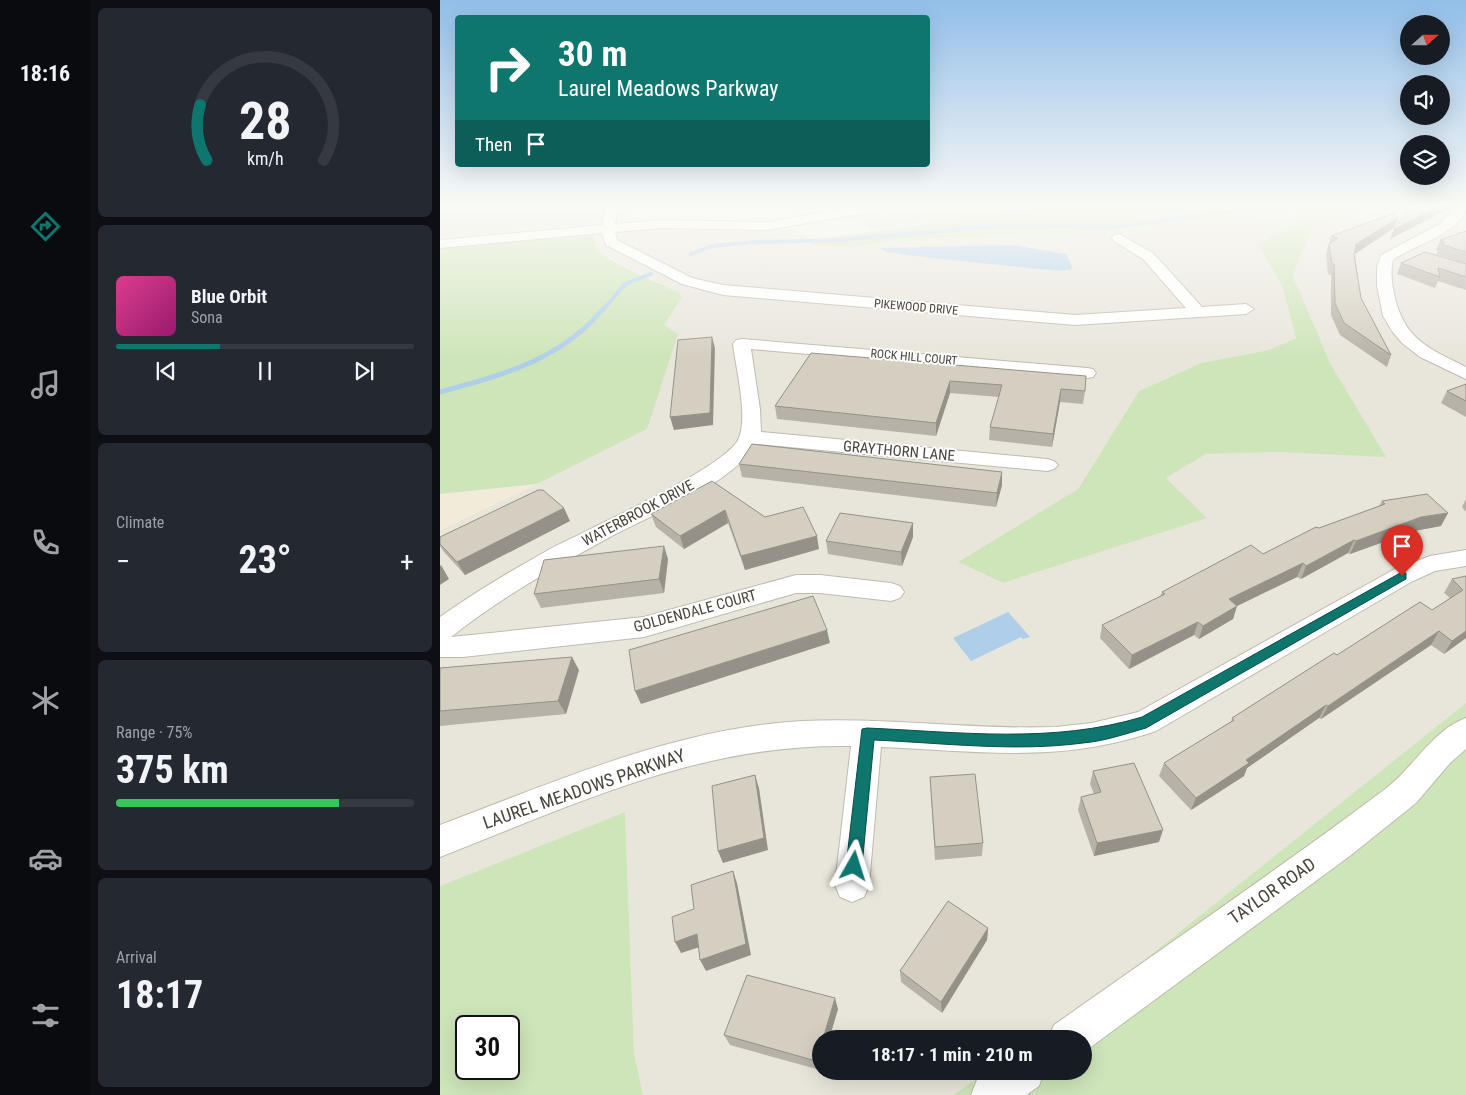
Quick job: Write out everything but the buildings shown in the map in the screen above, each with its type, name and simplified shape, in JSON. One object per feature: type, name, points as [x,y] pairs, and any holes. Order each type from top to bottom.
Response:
[{"type":"street","name":"PIKEWOOD DRIVE","points":[[642,258],[687,281],[722,290],[1075,320],[1246,309]]},
{"type":"street","points":[[1150,258],[1198,312]]},
{"type":"street","points":[[1386,258],[1383,267],[1384,280],[1395,324],[1412,342],[1466,374]]},
{"type":"street","name":"ROCK HILL COURT","points":[[750,437],[752,423],[742,344],[1087,373]]},
{"type":"street","name":"GRAYTHORN LANE","points":[[750,437],[1047,465]]},
{"type":"street","name":"WATERBROOK DRIVE","points":[[440,631],[480,601],[600,532],[716,470],[739,453],[750,437]]},
{"type":"street","name":"LAUREL MEADOWS PARKWAY","points":[[440,841],[569,791],[691,751],[763,738],[801,734],[867,734],[1022,741],[1083,737],[1115,731],[1146,722],[1402,576],[1430,564],[1466,558]]},
{"type":"street","name":"GOLDENDALE COURT","points":[[440,647],[644,627],[796,584],[820,584],[890,592]]},
{"type":"street","name":"TAYLOR ROAD","points":[[1081,1030],[1339,844],[1405,793],[1439,754],[1466,731]]},
{"type":"street","points":[[852,885],[867,734]]},
{"type":"street","points":[[992,1095],[1012,1080]]},
{"type":"shaded area","points":[[611,258],[1266,258],[1282,285],[1296,338],[1269,350],[1201,363],[1139,391],[1078,489],[958,562],[1003,583],[1206,518],[1166,478],[1206,454],[1281,452],[1331,365],[1293,276],[1300,258],[1466,258],[1466,703],[1098,997],[1049,1030],[812,1030],[812,1080],[975,1080],[953,1095],[643,1095],[634,1053],[625,812],[440,886],[440,530],[647,429],[664,325],[678,292]]},
{"type":"shaded area","points":[[537,484],[440,530],[440,494]]},
{"type":"green space","points":[[440,258],[609,258],[623,267],[678,292],[682,297],[664,325],[678,334],[647,429],[537,484],[440,494]]},
{"type":"green space","points":[[1266,258],[1300,258],[1293,276],[1331,365],[1386,457],[1281,452],[1206,454],[1166,478],[1207,518],[1003,583],[958,562],[1078,489],[1139,391],[1201,363],[1269,350],[1296,338],[1282,285]]},
{"type":"green space","points":[[1466,703],[1466,1095],[953,1095],[975,1080],[1092,1080],[1092,1030],[1049,1030],[1098,997]]},
{"type":"green space","points":[[625,812],[634,1053],[643,1095],[440,1095],[440,886]]},
{"type":"water","points":[[934,258],[1068,258],[1073,269],[1060,271]]},
{"type":"water","points":[[1008,612],[1030,637],[1023,639],[1021,637],[971,661],[953,638]]},
{"type":"waterway","points":[[602,311],[625,284],[651,274]]},
{"type":"waterway","points":[[440,392],[508,372],[549,353],[569,341],[603,309]]},
{"type":"route","points":[[854,866],[867,734],[1022,741],[1052,740],[1115,731],[1146,722],[1402,576]]}]
